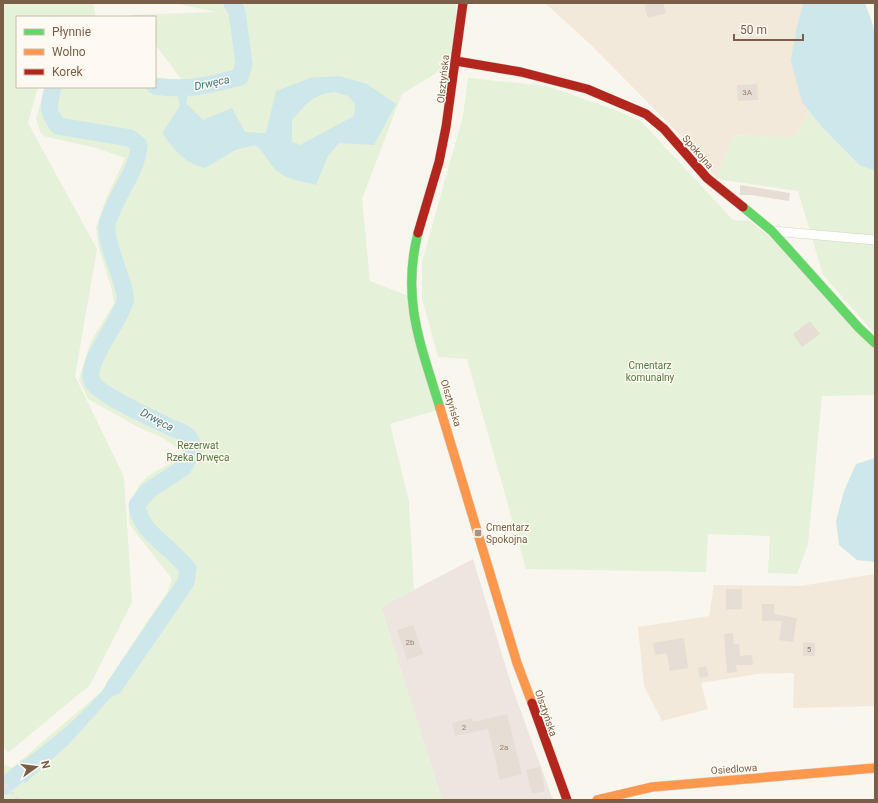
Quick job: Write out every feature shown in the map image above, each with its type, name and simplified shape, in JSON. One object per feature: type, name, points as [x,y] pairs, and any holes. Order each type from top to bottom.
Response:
[{"type":"street","name":"Olsztyńska","points":[[463,3],[451,109],[441,154],[424,208],[411,270],[411,298],[415,323],[517,663],[567,800]]},
{"type":"street","name":"Spokojna","points":[[456,61],[521,72],[587,89],[646,114],[664,129],[707,178],[772,231],[859,328],[875,343]]},
{"type":"street","points":[[772,231],[875,240]]},
{"type":"street","name":"Osiedlowa","points":[[597,800],[652,787],[875,768]]},
{"type":"shaded area","points":[[545,3],[803,3],[797,26],[802,102],[810,112],[793,138],[733,135],[717,179],[692,147],[590,44]]},
{"type":"shaded area","points":[[473,559],[511,684],[553,800],[442,800],[381,607]]},
{"type":"shaded area","points":[[875,574],[875,706],[793,708],[794,673],[757,674],[701,683],[708,709],[662,721],[644,686],[638,627],[709,616],[714,585],[800,586]]},
{"type":"green space","points":[[3,3],[93,3],[96,16],[16,16],[16,88],[38,88],[28,123],[97,249],[75,376],[124,477],[132,602],[90,685],[8,753],[3,746]]},
{"type":"green space","name":"Rezerwat Rzeka Drwęca","points":[[173,3],[456,3],[456,61],[402,94],[362,199],[370,281],[411,297],[441,409],[390,424],[409,502],[414,590],[381,607],[442,800],[3,800],[3,764],[12,768],[101,692],[167,593],[172,579],[129,524],[129,503],[140,484],[148,476],[179,458],[182,454],[179,449],[161,437],[138,427],[88,399],[79,380],[90,343],[114,303],[112,290],[98,245],[96,227],[106,199],[125,158],[96,148],[44,136],[41,134],[36,119],[45,88],[156,88],[156,78],[182,80],[156,45],[156,16],[132,15],[216,12]]},
{"type":"green space","name":"Cmentarz komunalny","points":[[468,78],[547,86],[618,111],[641,121],[733,220],[750,221],[770,237],[875,347],[875,395],[822,396],[808,544],[797,574],[768,573],[770,536],[708,534],[706,572],[526,569],[467,359],[438,357],[422,298],[422,262],[463,116]]},
{"type":"green space","points":[[810,112],[821,126],[859,165],[875,171],[875,334],[823,275],[798,191],[717,179],[733,135],[793,138]]},
{"type":"water","points":[[803,3],[865,3],[875,35],[875,171],[859,165],[821,126],[802,102],[791,61],[797,26]]},
{"type":"water","points":[[339,76],[367,84],[396,104],[374,145],[339,143],[328,156],[316,185],[281,174],[274,168],[255,145],[235,150],[205,168],[198,166],[180,155],[162,133],[180,106],[176,89],[189,88],[186,103],[203,120],[232,108],[245,132],[266,133],[276,91],[310,78]],"holes":[[[335,92],[348,96],[355,104],[354,116],[300,145],[292,142],[292,120],[310,101],[327,93]]]},
{"type":"water","points":[[875,458],[875,562],[857,560],[839,545],[836,521],[844,491],[856,464]]},
{"type":"water","points":[[121,665],[132,671],[115,693],[68,745],[25,783],[22,780],[12,788],[5,779],[16,772],[13,768],[58,734],[87,708],[100,694]]},
{"type":"building","points":[[663,3],[666,13],[648,18],[644,5]]},
{"type":"building","points":[[757,84],[758,100],[738,101],[737,85]]},
{"type":"building","points":[[740,185],[790,193],[789,201],[751,195],[740,195]]},
{"type":"building","points":[[810,321],[820,334],[802,347],[793,334]]},
{"type":"building","points":[[726,589],[742,589],[742,609],[726,610]]},
{"type":"building","points":[[762,604],[774,604],[774,614],[797,618],[793,642],[779,640],[782,621],[762,621]]},
{"type":"building","points":[[413,625],[423,654],[407,660],[397,630]]},
{"type":"building","points":[[733,633],[734,644],[739,644],[740,656],[752,655],[753,665],[736,665],[737,672],[727,673],[724,634]]},
{"type":"building","points":[[684,638],[688,668],[670,671],[667,653],[655,655],[653,643]]},
{"type":"building","points":[[803,642],[815,643],[815,656],[803,656]]},
{"type":"building","points":[[706,666],[709,676],[700,678],[698,668]]},
{"type":"building","points":[[507,714],[522,774],[500,780],[488,729],[455,736],[452,723],[472,718],[473,722]]},
{"type":"building","points":[[540,767],[545,791],[532,794],[526,770]]},
{"type":"waterway","name":"Drwęca","points":[[156,86],[178,88],[208,85],[240,77],[244,64],[237,12],[232,3]]},
{"type":"waterway","name":"Drwęca","points":[[53,88],[50,99],[50,112],[58,126],[130,138],[139,145],[138,154],[132,170],[115,203],[107,223],[109,244],[123,286],[125,301],[93,364],[91,373],[92,381],[97,387],[116,400],[185,433],[190,439],[194,449],[183,468],[148,491],[137,505],[144,524],[188,569],[186,582],[114,687]]},
{"type":"waterway","name":"Drwęca","points":[[3,787],[26,768]]},
{"type":"railway","points":[[3,782],[18,800]]},
{"type":"traffic: fast","points":[[743,207],[772,231],[859,328],[875,343]]},
{"type":"traffic: fast","points":[[418,233],[413,257],[412,301],[420,343],[440,408]]},
{"type":"traffic: slow","points":[[440,408],[517,663],[532,703]]},
{"type":"traffic: slow","points":[[597,800],[652,787],[875,768]]},
{"type":"traffic: jam","points":[[418,233],[439,162],[446,127],[463,3]]},
{"type":"traffic: jam","points":[[456,61],[521,72],[587,89],[646,114],[664,129],[707,178],[743,207]]},
{"type":"traffic: jam","points":[[532,703],[567,800]]},
{"type":"place","name":"Cmentarz Spokojna","points":[[478,533]]}]
